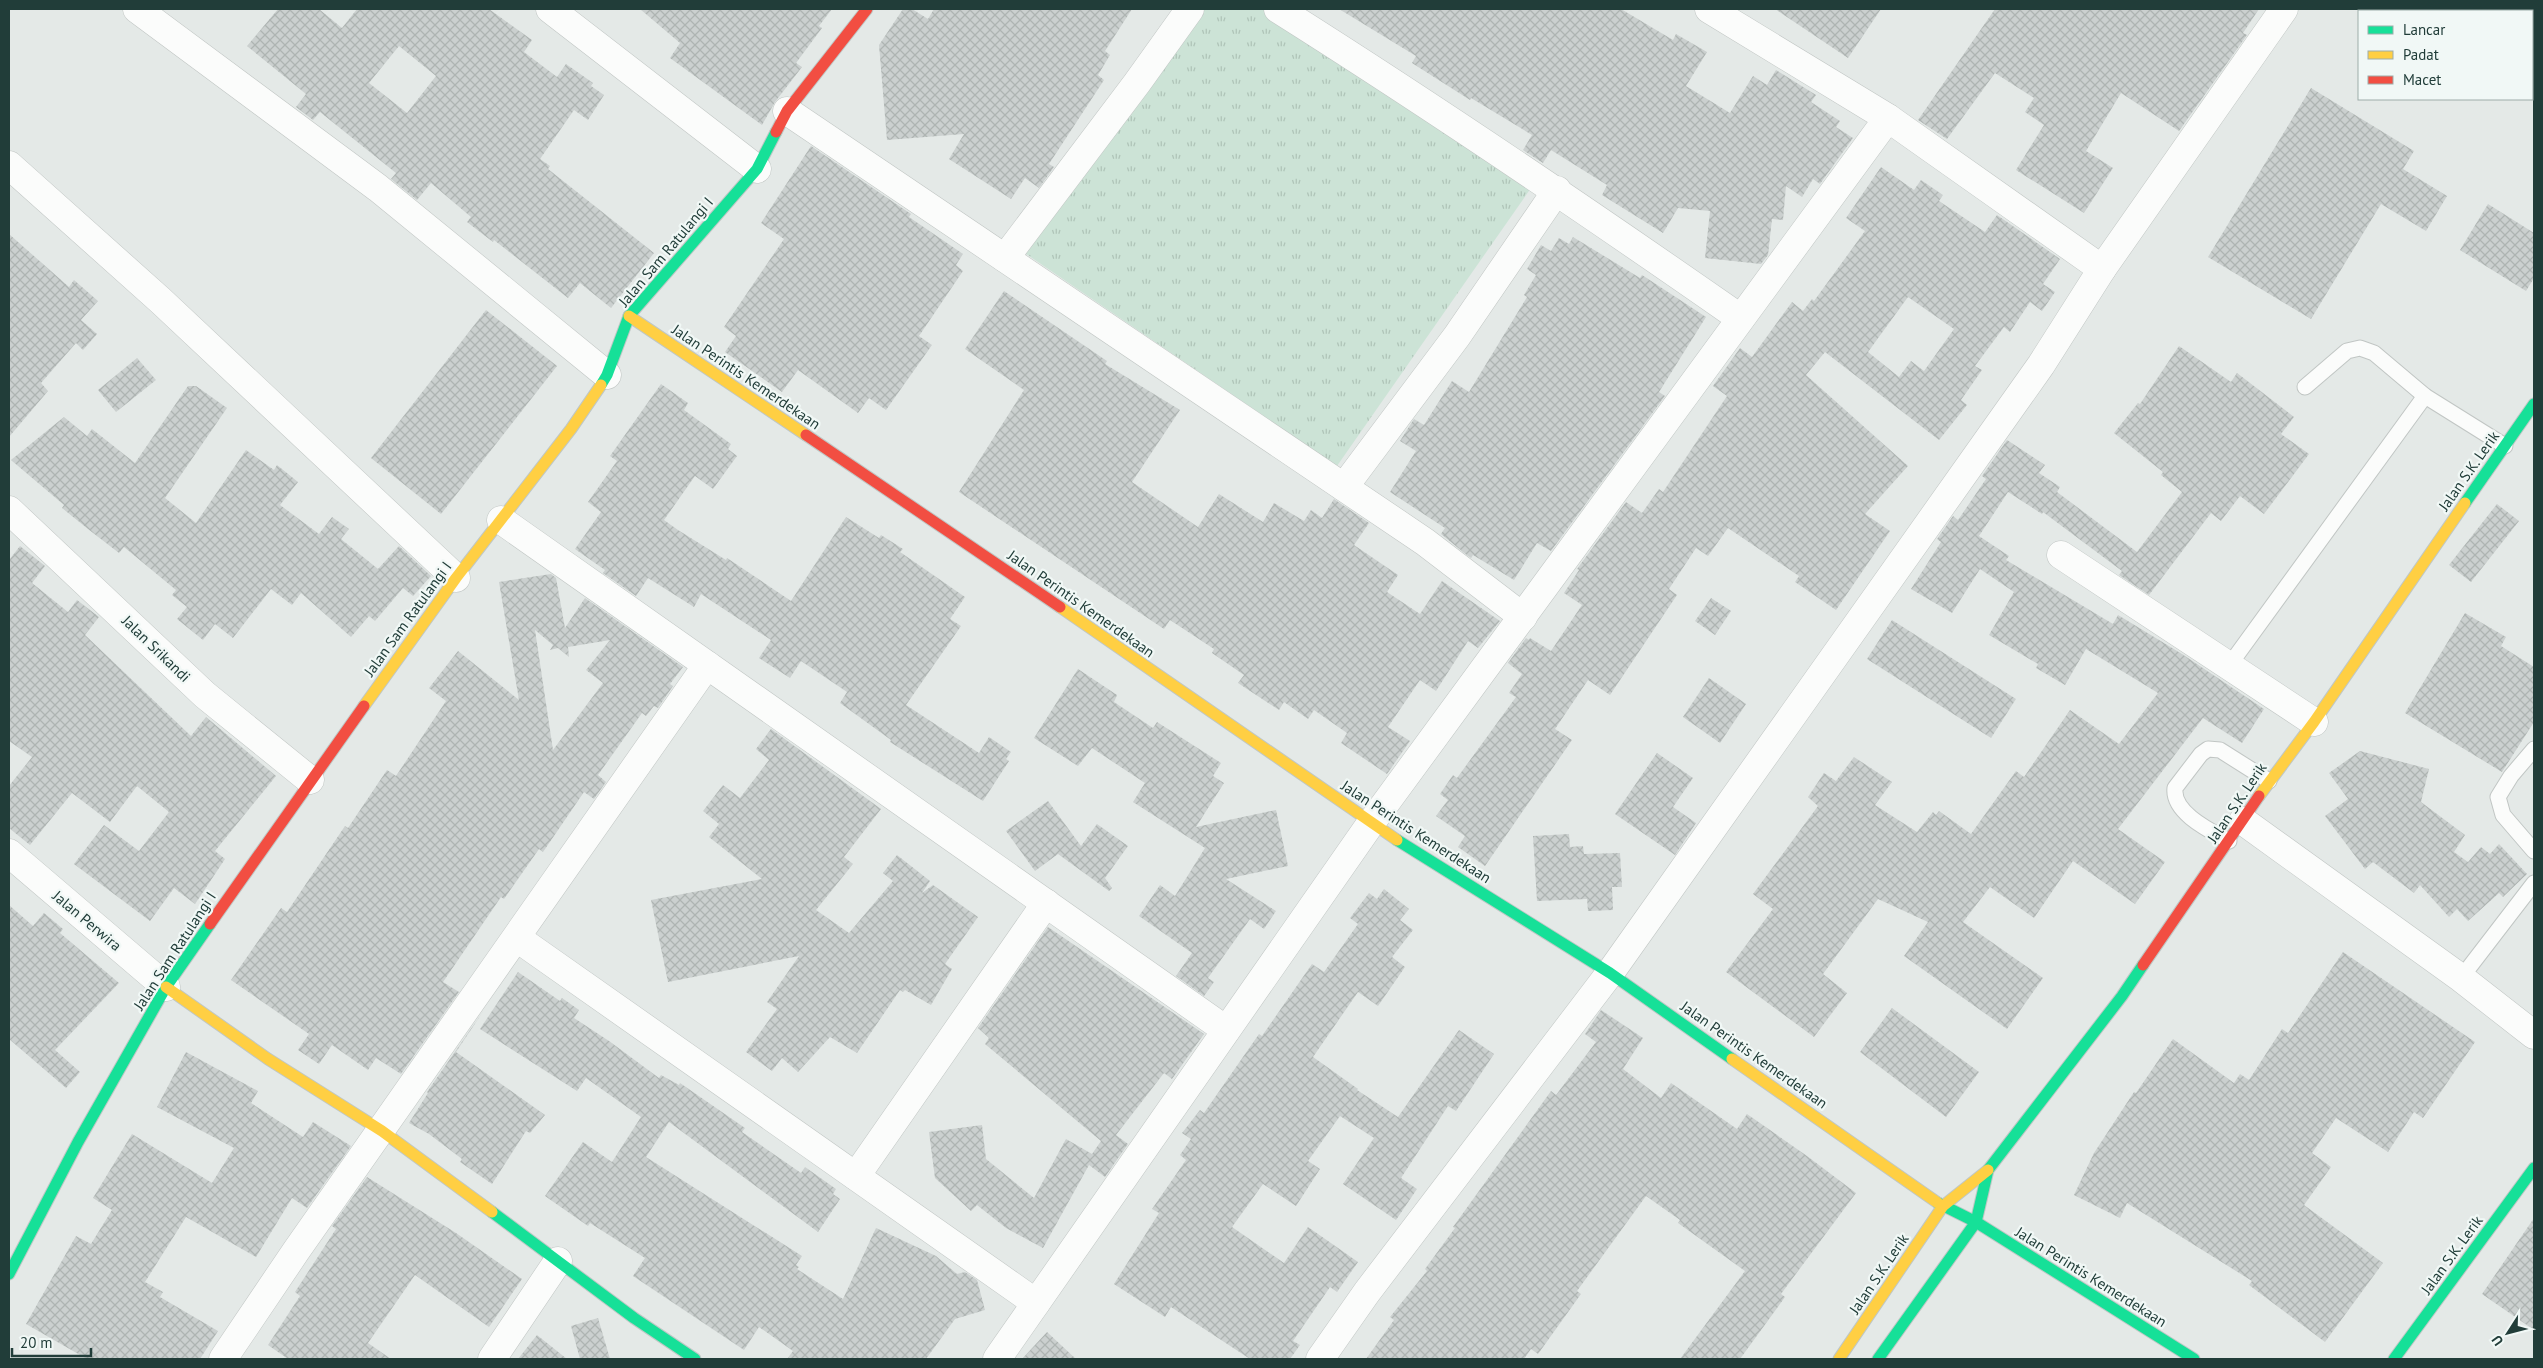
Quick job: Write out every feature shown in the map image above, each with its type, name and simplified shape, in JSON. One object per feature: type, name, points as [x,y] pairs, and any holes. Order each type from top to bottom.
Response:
[{"type":"main road","name":"Jalan Sam Ratulangi I","points":[[9,1274],[78,1142],[166,987],[310,780],[456,578],[571,428],[607,375],[630,316],[756,169],[787,111],[867,9]]},
{"type":"main road","name":"Jalan Perintis Kemerdekaan","points":[[630,316],[1016,577],[1371,823],[1610,973],[1943,1206],[1976,1222],[2194,1359]]},
{"type":"main road","name":"Jalan S.K. Lerik","points":[[1839,1359],[1943,1206],[1988,1170],[2122,996],[2269,780],[2314,722],[2534,404]]},
{"type":"main road","points":[[166,987],[268,1059],[382,1131],[634,1318],[695,1359]]},
{"type":"main road","name":"Jalan S.K. Lerik","points":[[2394,1359],[2534,1168]]},
{"type":"main road","name":"Jalan S.K. Lerik","points":[[1976,1222],[1988,1170]]},
{"type":"main road","points":[[1878,1359],[1976,1222]]},
{"type":"street","points":[[137,9],[378,188],[607,375]]},
{"type":"street","points":[[550,9],[756,169]]},
{"type":"street","points":[[1005,258],[1137,83],[1190,9]]},
{"type":"street","points":[[1278,9],[1423,101],[1557,190],[1740,318]]},
{"type":"street","points":[[1709,9],[1888,118],[2102,269]]},
{"type":"street","points":[[1320,1359],[1367,1292],[1610,973],[2041,365],[2102,269],[2284,9]]},
{"type":"street","points":[[787,111],[1425,542],[1523,617]]},
{"type":"street","points":[[997,1359],[1371,823],[1888,118]]},
{"type":"street","points":[[9,165],[160,300],[456,578]]},
{"type":"street","points":[[1344,487],[1457,336],[1557,190]]},
{"type":"street","name":"Jalan Srikandi","points":[[9,510],[205,695],[310,780]]},
{"type":"street","points":[[501,520],[1226,1030]]},
{"type":"street","points":[[2061,555],[2314,722]]},
{"type":"street","points":[[223,1359],[296,1251],[382,1131],[707,665]]},
{"type":"street","points":[[2236,831],[2461,978],[2534,1035]]},
{"type":"street","name":"Jalan Perwira","points":[[9,853],[166,987]]},
{"type":"street","points":[[856,1176],[1046,903]]},
{"type":"street","points":[[517,938],[1036,1303]]},
{"type":"street","points":[[492,1359],[558,1261]]},
{"type":"lane","points":[[2305,387],[2347,351],[2360,348],[2374,353],[2425,396],[2505,446]]},
{"type":"lane","points":[[2228,667],[2425,396]]},
{"type":"lane","points":[[2236,831],[2201,826],[2177,801],[2175,788],[2201,754],[2208,749],[2220,750],[2269,780]]},
{"type":"lane","points":[[2534,749],[2511,776],[2498,797],[2503,815],[2534,851]]},
{"type":"lane","points":[[2461,978],[2534,883]]},
{"type":"green space","points":[[1179,9],[1270,9],[1538,178],[1337,466],[1016,247]]},
{"type":"building","points":[[278,9],[319,9],[342,28],[357,9],[489,9],[532,40],[524,52],[557,77],[566,64],[593,83],[591,86],[604,95],[588,120],[574,110],[540,159],[550,166],[548,169],[654,253],[611,308],[580,283],[568,298],[494,240],[493,242],[467,222],[471,217],[431,183],[417,200],[391,179],[396,173],[320,112],[313,120],[296,107],[306,94],[247,46]],"holes":[[[399,46],[436,76],[407,113],[369,83]]]},
{"type":"building","points":[[640,9],[832,9],[819,26],[822,28],[796,63],[802,67],[775,102],[762,125],[670,58],[680,43]]},
{"type":"building","points":[[903,9],[912,9],[928,19],[934,9],[1132,9],[1105,51],[1110,55],[1098,75],[1104,80],[1049,164],[1054,167],[1039,188],[1025,178],[1011,199],[949,159],[964,134],[887,140],[879,45]]},
{"type":"building","points":[[1339,9],[1621,9],[1673,40],[1676,34],[1707,52],[1686,86],[1730,113],[1753,76],[1767,85],[1776,70],[1816,95],[1811,102],[1840,121],[1836,127],[1853,138],[1820,184],[1813,179],[1802,197],[1786,186],[1783,220],[1772,219],[1768,255],[1761,264],[1705,258],[1710,211],[1678,208],[1663,233],[1602,195],[1607,185],[1551,150],[1543,163],[1523,150],[1532,135],[1471,98],[1470,100],[1412,63],[1416,56]]},
{"type":"building","points":[[1775,9],[1881,9],[1848,58]]},
{"type":"building","points":[[1995,9],[2259,9],[2243,33],[2247,35],[2179,131],[2121,93],[2086,151],[2113,168],[2084,213],[2016,170],[2044,125],[2025,112],[2034,98],[1995,73],[1947,139],[1918,120]]},
{"type":"building","points":[[2311,88],[2414,151],[2403,169],[2447,196],[2426,231],[2381,204],[2311,319],[2208,257]]},
{"type":"building","points":[[811,146],[911,214],[909,217],[963,254],[956,265],[963,271],[919,336],[932,345],[886,410],[869,398],[858,413],[798,370],[782,392],[725,352],[736,336],[724,327],[784,239],[761,223]]},
{"type":"building","points":[[1881,167],[1914,190],[1921,180],[1943,195],[1939,201],[1985,232],[1997,215],[2060,259],[2043,284],[2055,292],[2042,311],[2030,302],[2010,332],[2004,327],[1975,366],[1982,370],[1961,400],[1967,405],[1939,440],[1825,352],[1806,375],[1908,466],[1865,514],[1890,531],[1836,610],[1795,582],[1799,576],[1728,528],[1708,556],[1696,548],[1669,589],[1677,595],[1610,695],[1588,680],[1555,729],[1572,740],[1485,866],[1458,847],[1465,836],[1436,816],[1448,800],[1440,794],[1453,775],[1457,778],[1516,697],[1509,693],[1522,674],[1508,663],[1526,638],[1529,640],[1530,638],[1551,651],[1582,605],[1564,593],[1579,570],[1577,569],[1626,502],[1642,513],[1659,489],[1663,492],[1727,396],[1713,386],[1740,348],[1752,357],[1792,302],[1803,311],[1812,299],[1814,301],[1865,231],[1846,218]],"holes":[[[1908,297],[1954,329],[1924,371],[1911,361],[1899,377],[1868,352]]]},
{"type":"building","points":[[2488,204],[2534,233],[2534,278],[2526,291],[2460,250]]},
{"type":"building","points":[[9,234],[69,287],[74,280],[98,301],[81,320],[97,334],[83,350],[76,343],[41,383],[48,391],[9,437]]},
{"type":"building","points":[[1573,237],[1640,278],[1642,275],[1706,317],[1659,392],[1665,396],[1551,551],[1537,543],[1514,580],[1473,555],[1471,558],[1468,556],[1441,534],[1445,528],[1390,492],[1416,451],[1400,441],[1414,419],[1424,425],[1452,381],[1469,392],[1527,297],[1524,295],[1536,275],[1527,269],[1541,245],[1551,251],[1559,238],[1569,244]]},
{"type":"building","points":[[1004,291],[1107,361],[1105,364],[1180,410],[1132,482],[1198,527],[1219,494],[1263,522],[1274,503],[1304,521],[1311,510],[1322,518],[1334,499],[1369,523],[1354,545],[1398,575],[1387,592],[1420,614],[1442,581],[1500,621],[1478,648],[1468,641],[1436,691],[1420,680],[1388,727],[1410,741],[1387,774],[1341,743],[1347,733],[1314,710],[1308,719],[1284,702],[1279,710],[1238,683],[1244,675],[1212,653],[1214,649],[1170,620],[1164,629],[959,492],[1024,390],[965,349]]},
{"type":"building","points":[[486,310],[557,366],[441,514],[371,458]]},
{"type":"building","points":[[2179,346],[2231,382],[2237,373],[2294,417],[2281,434],[2309,454],[2264,514],[2240,496],[2221,521],[2211,513],[2149,595],[2119,575],[2122,571],[2043,512],[2042,514],[2008,492],[1979,536],[2009,556],[2006,560],[2113,624],[2118,615],[2182,654],[2264,709],[2242,743],[2203,718],[2118,829],[2165,862],[2135,904],[2073,861],[2034,918],[1990,887],[1963,922],[2043,978],[2007,1029],[1904,956],[1928,922],[1878,899],[1823,974],[1847,993],[1814,1037],[1726,972],[1773,909],[1753,894],[1818,806],[1808,797],[1824,773],[1836,781],[1854,757],[1892,782],[1875,805],[1917,832],[1933,812],[1936,815],[1939,811],[1971,834],[2016,771],[2024,777],[2070,710],[2119,744],[2158,693],[2086,649],[2065,685],[2036,668],[2038,664],[1989,635],[2014,592],[1980,569],[1952,613],[1911,589],[1941,542],[1937,539],[1953,516],[1958,520],[1986,479],[1982,476],[2007,440],[2045,465],[2039,473],[2060,487],[2057,492],[2137,552],[2182,492],[2161,475],[2163,472],[2114,433],[2138,403],[2140,404]]},
{"type":"building","points":[[137,358],[156,380],[116,412],[98,390]]},
{"type":"building","points":[[661,384],[688,403],[684,410],[731,444],[728,449],[737,456],[713,489],[695,476],[664,520],[678,530],[726,560],[727,558],[791,601],[846,517],[879,538],[881,535],[903,549],[900,552],[965,597],[950,619],[961,626],[906,705],[979,753],[989,737],[1011,752],[1006,759],[1009,761],[983,801],[890,742],[891,740],[840,703],[847,692],[801,661],[790,678],[759,658],[771,640],[701,594],[694,607],[648,578],[636,596],[603,573],[605,570],[575,549],[601,512],[588,502],[617,461],[610,456]]},
{"type":"building","points":[[188,386],[196,386],[227,408],[165,498],[196,523],[246,450],[274,470],[277,465],[298,482],[280,505],[319,534],[332,517],[349,529],[341,539],[378,569],[399,546],[431,576],[413,596],[403,588],[375,621],[369,616],[351,637],[301,593],[292,605],[271,589],[233,638],[215,624],[203,640],[177,619],[187,607],[172,595],[176,590],[124,547],[119,553],[88,529],[62,508],[64,505],[11,460],[64,417],[87,436],[92,429],[135,463]]},
{"type":"building","points":[[2497,504],[2519,521],[2471,582],[2449,565]]},
{"type":"building","points":[[20,546],[45,566],[32,583],[68,612],[77,600],[99,617],[85,635],[191,736],[206,717],[276,776],[215,851],[225,859],[195,904],[174,888],[150,921],[74,864],[104,825],[139,851],[169,812],[137,786],[110,822],[72,793],[30,845],[9,828],[9,786],[32,757],[9,741],[9,560]]},
{"type":"building","points":[[551,574],[556,578],[565,628],[585,598],[683,667],[670,684],[673,686],[658,708],[654,706],[646,716],[642,713],[598,775],[606,782],[594,799],[584,792],[543,852],[539,849],[504,899],[501,897],[443,982],[459,992],[401,1074],[376,1058],[368,1070],[332,1045],[319,1064],[298,1050],[309,1034],[231,980],[281,908],[287,912],[345,826],[348,828],[387,770],[396,776],[446,701],[429,688],[458,651],[519,700],[499,582]],"holes":[[[535,630],[553,645],[550,650],[558,648],[569,657],[568,647],[610,640],[586,670],[603,683],[553,750]]]},
{"type":"building","points":[[1711,598],[1731,611],[1715,635],[1695,621]]},
{"type":"building","points":[[2465,613],[2506,637],[2501,646],[2534,667],[2534,722],[2502,772],[2405,713]]},
{"type":"building","points":[[1892,620],[2016,699],[1991,738],[1867,659]]},
{"type":"building","points":[[1078,669],[1117,695],[1114,702],[1153,728],[1157,722],[1221,763],[1213,776],[1224,783],[1196,827],[1276,810],[1288,866],[1226,879],[1276,911],[1264,929],[1250,919],[1208,978],[1214,982],[1204,996],[1176,976],[1192,953],[1139,916],[1160,885],[1175,896],[1205,848],[1133,802],[1145,783],[1092,748],[1078,766],[1034,738]]},
{"type":"building","points":[[1709,678],[1746,704],[1720,743],[1683,717]]},
{"type":"building","points":[[771,729],[881,809],[844,857],[853,864],[816,910],[849,933],[893,881],[883,873],[897,855],[930,881],[922,893],[933,885],[978,917],[945,964],[952,969],[931,1005],[905,990],[903,992],[900,990],[857,1053],[830,1037],[798,1072],[782,1058],[772,1071],[746,1052],[777,1009],[767,1002],[799,956],[668,982],[651,900],[762,879],[709,837],[719,824],[703,811],[723,785],[740,798],[769,760],[756,749]]},
{"type":"building","points":[[2360,751],[2429,769],[2421,802],[2465,835],[2454,852],[2468,862],[2481,847],[2490,854],[2499,844],[2527,874],[2503,897],[2499,893],[2468,921],[2457,909],[2449,917],[2420,885],[2414,893],[2373,862],[2365,869],[2325,816],[2348,799],[2329,773]]},
{"type":"building","points":[[1657,753],[1693,778],[1673,807],[1696,823],[1675,855],[1615,814]]},
{"type":"building","points":[[1048,801],[1081,846],[1097,824],[1128,846],[1105,878],[1112,888],[1109,891],[1058,854],[1035,871],[1006,831]]},
{"type":"building","points":[[1569,834],[1570,847],[1583,846],[1584,854],[1620,853],[1622,887],[1612,887],[1613,910],[1588,911],[1587,899],[1537,901],[1533,836]]},
{"type":"building","points":[[1384,889],[1409,909],[1400,920],[1413,930],[1392,957],[1405,967],[1378,1006],[1358,992],[1313,1057],[1357,1090],[1398,1117],[1459,1030],[1494,1054],[1456,1111],[1448,1106],[1401,1178],[1417,1189],[1396,1220],[1343,1184],[1374,1138],[1340,1116],[1308,1161],[1320,1169],[1296,1206],[1263,1184],[1232,1227],[1284,1263],[1308,1227],[1358,1262],[1337,1292],[1330,1287],[1293,1341],[1300,1345],[1290,1359],[1250,1359],[1171,1307],[1165,1317],[1114,1284],[1159,1213],[1152,1209],[1186,1160],[1180,1155],[1191,1139],[1182,1133],[1200,1110],[1204,1113],[1259,1034],[1262,1036],[1312,964],[1324,972],[1358,924],[1350,918],[1369,893],[1377,899]]},
{"type":"building","points":[[9,905],[33,926],[44,913],[63,929],[60,933],[119,983],[55,1050],[80,1072],[66,1088],[9,1039]]},
{"type":"building","points":[[1048,927],[1204,1034],[1172,1079],[1164,1073],[1116,1135],[1128,1144],[1105,1177],[1089,1165],[1043,1248],[1006,1228],[977,1205],[971,1211],[935,1178],[929,1132],[982,1125],[986,1159],[1034,1198],[1066,1139],[1092,1154],[1101,1141],[985,1044],[989,1038],[978,1028]]},
{"type":"building","points":[[2343,952],[2475,1042],[2423,1118],[2414,1112],[2388,1152],[2336,1118],[2312,1153],[2331,1167],[2304,1205],[2383,1263],[2325,1342],[2249,1285],[2252,1281],[2127,1203],[2120,1218],[2074,1195],[2094,1153],[2134,1092],[2136,1093],[2173,1039],[2234,1083],[2240,1074],[2249,1080],[2282,1029],[2288,1033]]},
{"type":"building","points":[[518,972],[560,1001],[562,998],[579,1010],[574,1018],[659,1078],[661,1075],[679,1085],[680,1083],[745,1128],[742,1132],[801,1173],[805,1167],[836,1189],[833,1194],[840,1199],[818,1232],[669,1122],[646,1157],[802,1256],[796,1265],[799,1267],[797,1269],[843,1299],[876,1228],[936,1256],[957,1274],[965,1272],[977,1280],[985,1310],[955,1319],[926,1359],[787,1359],[793,1351],[759,1327],[744,1350],[633,1276],[645,1258],[590,1223],[588,1226],[545,1196],[583,1142],[612,1162],[641,1117],[586,1078],[577,1091],[480,1029]]},
{"type":"building","points":[[1892,1008],[1979,1072],[1946,1117],[1860,1052]]},
{"type":"building","points":[[484,1010],[456,1052],[545,1115],[530,1133],[526,1131],[492,1184],[460,1162],[462,1159],[429,1134],[409,1123],[427,1092]]},
{"type":"building","points":[[1601,1010],[1643,1038],[1623,1069],[1661,1098],[1671,1083],[1737,1129],[1747,1114],[1856,1193],[1781,1294],[1785,1297],[1740,1359],[1680,1359],[1745,1271],[1678,1223],[1680,1220],[1646,1196],[1577,1291],[1581,1294],[1538,1354],[1531,1349],[1524,1359],[1366,1359],[1394,1320],[1390,1317],[1427,1271],[1425,1269],[1455,1228],[1453,1227],[1551,1091],[1556,1095],[1596,1042],[1585,1034]]},
{"type":"building","points":[[186,1052],[258,1091],[251,1103],[303,1137],[313,1122],[351,1146],[307,1208],[292,1198],[256,1257],[186,1217],[145,1282],[163,1292],[160,1297],[218,1331],[200,1359],[87,1359],[26,1324],[76,1236],[91,1244],[112,1210],[93,1198],[132,1134],[212,1183],[234,1148],[157,1107]]},
{"type":"building","points":[[367,1177],[456,1233],[522,1279],[489,1327],[415,1275],[368,1343],[391,1359],[288,1359],[268,1345],[300,1296],[295,1292],[336,1229],[332,1226]]},
{"type":"building","points":[[2534,1218],[2534,1330],[2482,1294]]},
{"type":"building","points":[[598,1318],[610,1359],[580,1359],[571,1326]]},
{"type":"building","points":[[1047,1332],[1076,1359],[1022,1359]]},
{"type":"building","points":[[537,1335],[567,1359],[518,1359]]},
{"type":"traffic: fast","points":[[601,385],[607,375],[629,316],[757,169],[776,132]]},
{"type":"traffic: fast","points":[[2465,503],[2534,404]]},
{"type":"traffic: fast","points":[[1397,840],[1610,973],[1732,1059]]},
{"type":"traffic: fast","points":[[9,1274],[78,1142],[166,987],[210,924]]},
{"type":"traffic: fast","points":[[1878,1359],[1976,1222],[1988,1170],[2122,996],[2143,965]]},
{"type":"traffic: fast","points":[[2394,1359],[2534,1168]]},
{"type":"traffic: fast","points":[[1938,1203],[1976,1222],[2194,1359]]},
{"type":"traffic: fast","points":[[492,1212],[634,1318],[695,1359]]},
{"type":"traffic: slow","points":[[629,316],[806,435]]},
{"type":"traffic: slow","points":[[364,706],[456,578],[571,429],[601,385]]},
{"type":"traffic: slow","points":[[2259,796],[2314,722],[2465,503]]},
{"type":"traffic: slow","points":[[1060,607],[1397,840]]},
{"type":"traffic: slow","points":[[166,987],[268,1059],[382,1131],[492,1212]]},
{"type":"traffic: slow","points":[[1732,1059],[1938,1203]]},
{"type":"traffic: slow","points":[[1839,1359],[1943,1206],[1988,1170]]},
{"type":"traffic: jam","points":[[776,132],[787,111],[867,9]]},
{"type":"traffic: jam","points":[[806,435],[1060,607]]},
{"type":"traffic: jam","points":[[210,924],[364,706]]},
{"type":"traffic: jam","points":[[2143,965],[2259,796]]}]
